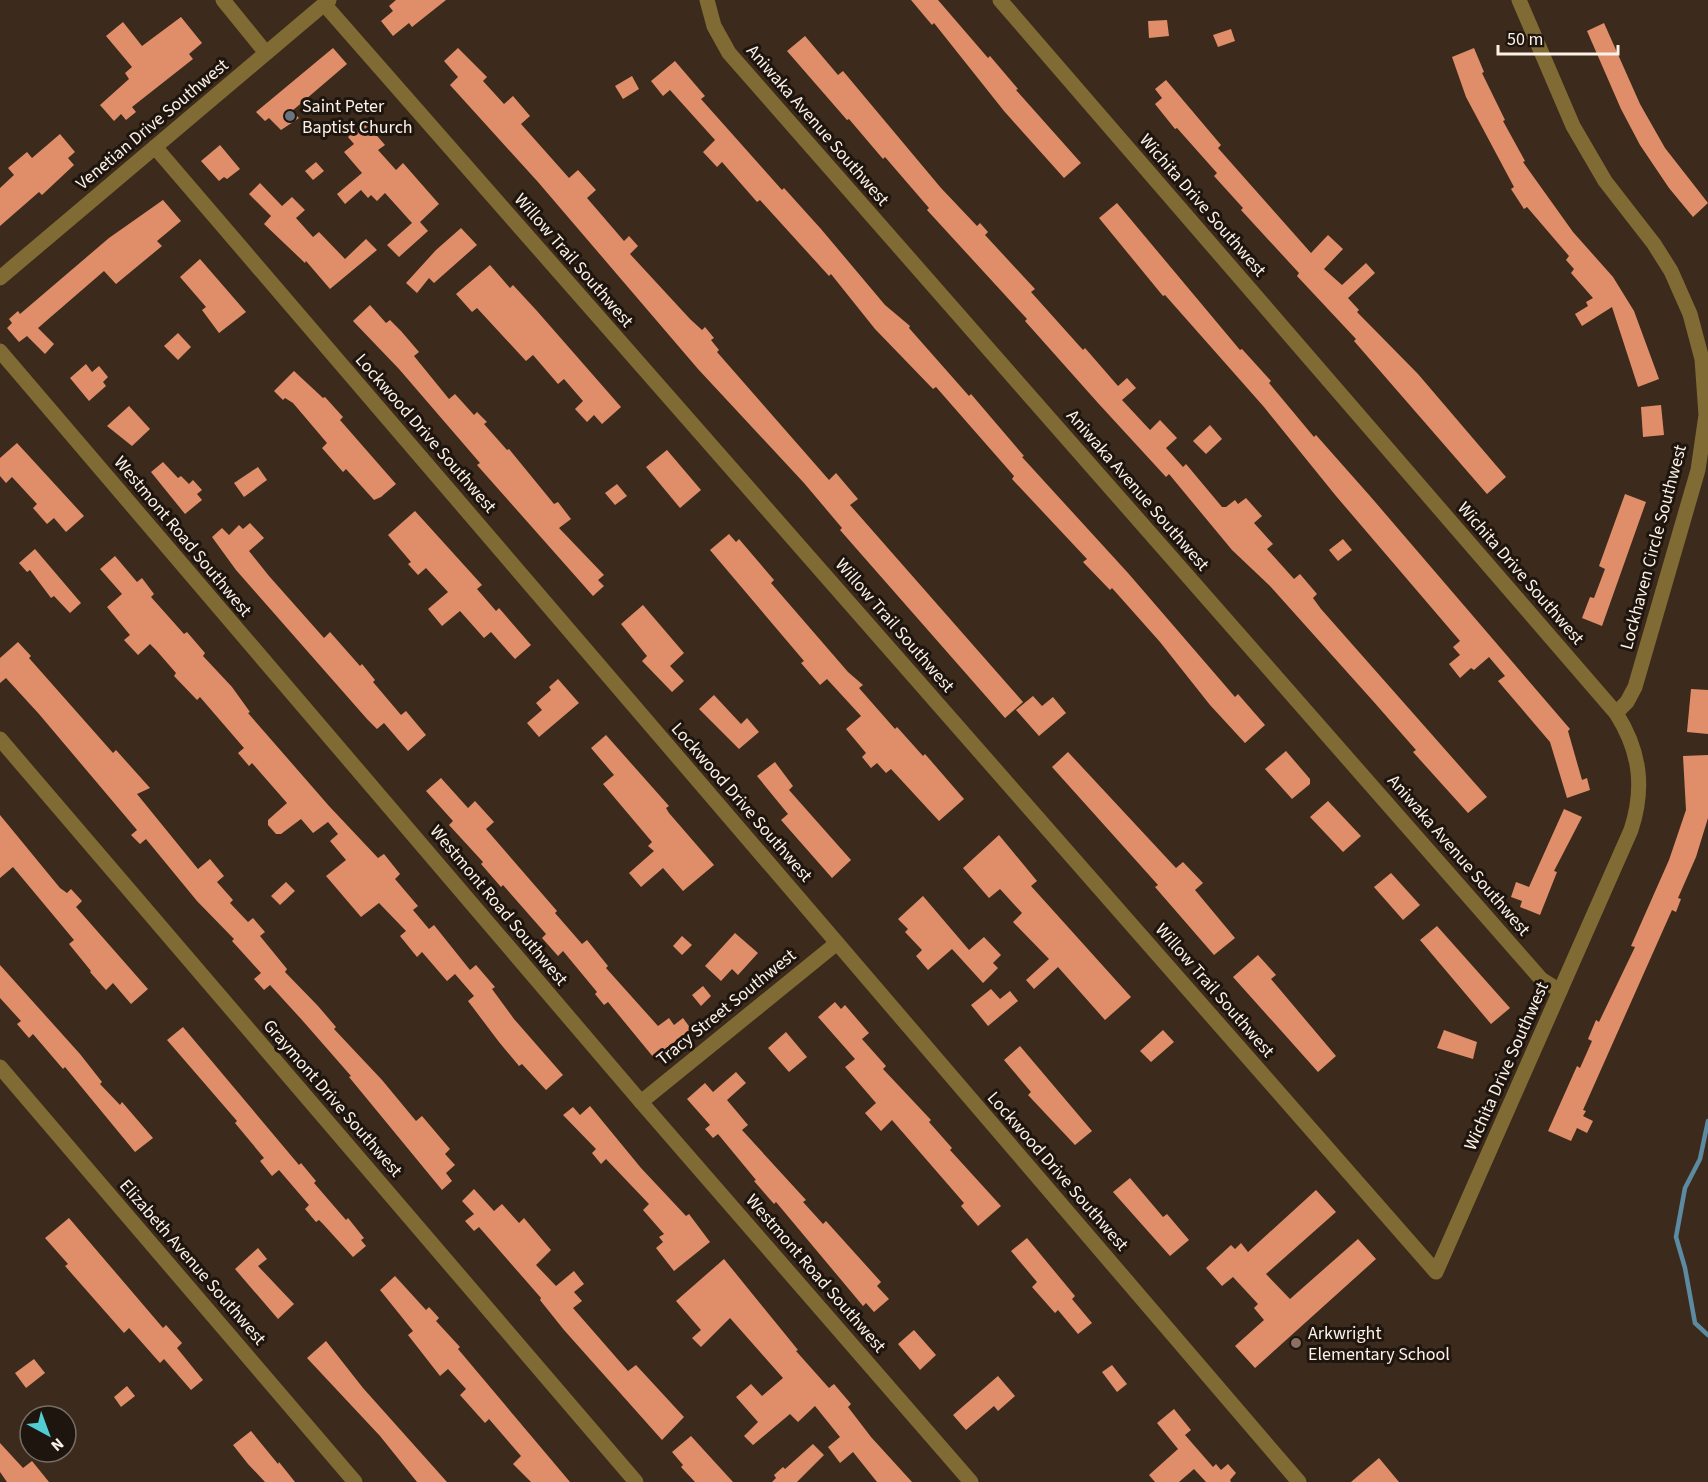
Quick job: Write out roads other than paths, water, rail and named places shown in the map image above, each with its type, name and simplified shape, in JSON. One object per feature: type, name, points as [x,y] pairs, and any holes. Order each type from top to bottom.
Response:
[{"type":"street","points":[[223,0],[266,53]]},
{"type":"street","name":"Aniwaka Avenue Southwest","points":[[707,0],[714,26],[729,53],[1533,970],[1560,991]]},
{"type":"street","name":"Wichita Drive Southwest","points":[[1000,0],[1616,713],[1628,733],[1637,758],[1640,783],[1638,809],[1631,830],[1436,1272]]},
{"type":"street","name":"Lockhaven Circle Southwest","points":[[1519,0],[1573,126],[1605,181],[1654,244],[1671,272],[1690,314],[1702,359],[1706,415],[1698,470],[1674,545],[1635,687],[1627,702],[1616,713]]},
{"type":"street","name":"Venetian Drive Southwest","points":[[0,278],[326,2]]},
{"type":"street","name":"Willow Trail Southwest","points":[[326,2],[1436,1272]]},
{"type":"street","name":"Lockwood Drive Southwest","points":[[155,147],[1299,1482]]},
{"type":"street","name":"Westmont Road Southwest","points":[[0,351],[641,1102],[971,1482]]},
{"type":"street","name":"Graymont Drive Southwest","points":[[0,739],[636,1482]]},
{"type":"street","name":"Tracy Street Southwest","points":[[641,1102],[837,942]]},
{"type":"street","name":"Elizabeth Avenue Southwest","points":[[0,1067],[355,1482]]},
{"type":"waterway","points":[[1708,1121],[1700,1159],[1685,1188],[1676,1237],[1685,1268],[1695,1323],[1708,1335]]},
{"type":"place","name":"Saint Peter Baptist Church","points":[[290,116]]},
{"type":"place","name":"Arkwright Elementary School","points":[[1296,1343]]}]
